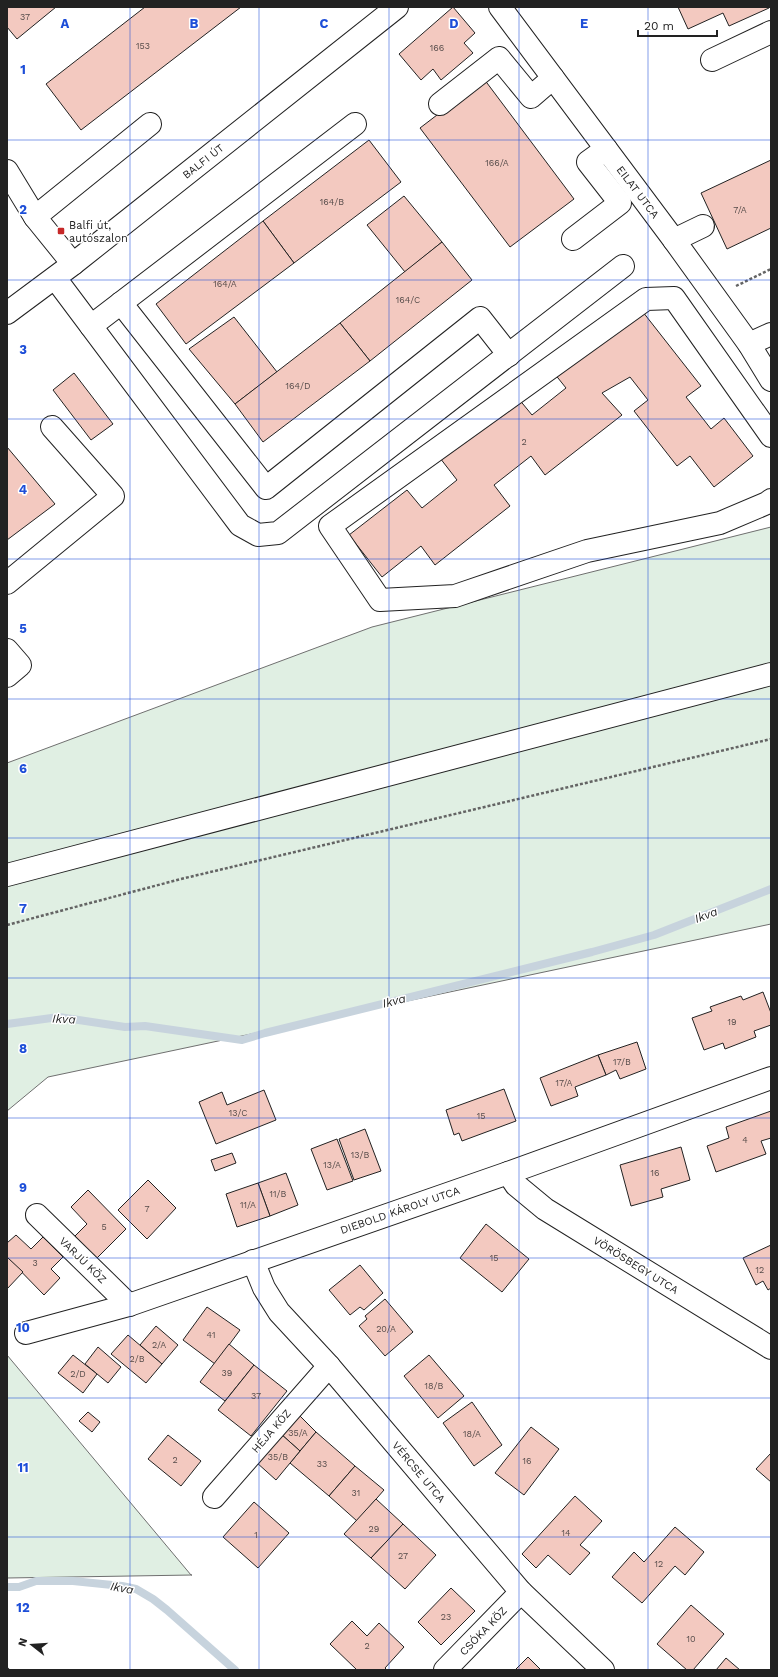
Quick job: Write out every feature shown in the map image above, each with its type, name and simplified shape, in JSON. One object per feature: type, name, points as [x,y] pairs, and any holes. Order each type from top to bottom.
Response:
[{"type":"street","name":"BALFI ÚT","points":[[7,313],[73,264],[397,7]]},
{"type":"street","name":"EILAT UTCA","points":[[500,7],[674,240],[749,344],[771,380]]},
{"type":"street","points":[[712,60],[771,32]]},
{"type":"street","points":[[440,104],[499,58],[531,97],[553,78]]},
{"type":"street","points":[[35,217],[150,124]]},
{"type":"street","points":[[91,326],[354,124]]},
{"type":"street","points":[[573,239],[620,203],[588,162],[606,149]]},
{"type":"street","points":[[7,171],[35,217],[73,264]]},
{"type":"street","points":[[674,240],[703,226]]},
{"type":"street","points":[[55,278],[240,525],[258,535],[278,533],[510,355],[623,266]]},
{"type":"street","points":[[771,436],[674,298],[646,299],[330,526],[380,600],[456,596],[587,551],[720,523],[771,500]]},
{"type":"street","points":[[121,303],[266,488],[480,318],[510,355]]},
{"type":"street","points":[[749,344],[771,334]]},
{"type":"street","points":[[7,583],[113,496],[52,427]]},
{"type":"street","points":[[7,650],[20,665],[7,676]]},
{"type":"street","points":[[7,875],[771,674]]},
{"type":"street","name":"DIEBOLD KÁROLY UTCA","points":[[26,1333],[129,1305],[508,1173],[771,1078]]},
{"type":"street","name":"VÖRÖSBEGY UTCA","points":[[508,1173],[516,1185],[545,1209],[771,1348]]},
{"type":"street","name":"VARJÚ KÖZ","points":[[37,1215],[129,1305]]},
{"type":"street","name":"VÉRCSE UTCA","points":[[253,1261],[264,1288],[279,1312],[329,1366],[521,1592],[603,1670]]},
{"type":"street","name":"HÉJA KÖZ","points":[[214,1497],[329,1366]]},
{"type":"street","name":"CSÓKA KÖZ","points":[[445,1670],[521,1592]]},
{"type":"path","points":[[714,297],[771,269]]},
{"type":"path","points":[[7,925],[189,877],[771,739]]},
{"type":"green space","points":[[771,527],[771,924],[48,1077],[7,1111],[7,763],[372,627]]},
{"type":"green space","points":[[7,1355],[191,1575],[192,1575],[7,1578]]},
{"type":"building","points":[[7,7],[56,7],[17,39],[7,27]]},
{"type":"building","points":[[145,7],[241,7],[81,130],[46,84]]},
{"type":"building","points":[[453,7],[475,33],[464,43],[473,53],[441,80],[433,69],[421,80],[399,54]]},
{"type":"building","points":[[678,7],[769,8],[729,26],[723,13],[688,29]]},
{"type":"building","points":[[484,79],[574,199],[510,247],[420,128]]},
{"type":"building","points":[[369,140],[401,182],[294,263],[263,221]]},
{"type":"building","points":[[771,160],[771,228],[727,249],[701,193]]},
{"type":"building","points":[[404,196],[442,242],[405,272],[367,225]]},
{"type":"building","points":[[263,221],[294,263],[186,344],[156,304]]},
{"type":"building","points":[[442,242],[472,280],[370,361],[340,323]]},
{"type":"building","points":[[639,307],[701,386],[686,397],[711,429],[724,418],[753,456],[714,487],[690,456],[677,466],[634,411],[648,400],[630,377],[602,393],[622,415],[545,475],[531,456],[494,485],[510,506],[435,565],[421,546],[382,577],[349,535],[407,490],[422,508],[457,480],[440,458],[518,398],[532,415],[566,388],[554,373]]},
{"type":"building","points":[[234,317],[277,372],[235,404],[189,349]]},
{"type":"building","points":[[340,323],[370,361],[263,442],[235,404]]},
{"type":"building","points":[[74,373],[113,424],[91,440],[53,390]]},
{"type":"building","points":[[7,447],[55,504],[7,540]]},
{"type":"building","points":[[763,992],[771,1013],[771,1025],[754,1031],[756,1037],[725,1049],[723,1043],[704,1050],[692,1018],[712,1011],[710,1007],[741,996],[743,1000]]},
{"type":"building","points":[[637,1042],[646,1069],[620,1079],[616,1070],[606,1075],[598,1055]]},
{"type":"building","points":[[598,1055],[606,1075],[575,1087],[578,1096],[551,1106],[540,1078]]},
{"type":"building","points":[[504,1089],[516,1121],[462,1141],[459,1133],[454,1135],[446,1110]]},
{"type":"building","points":[[264,1090],[276,1120],[216,1144],[199,1102],[222,1092],[227,1105]]},
{"type":"building","points":[[771,1111],[771,1138],[761,1141],[766,1154],[716,1172],[707,1146],[729,1138],[726,1127]]},
{"type":"building","points":[[365,1129],[381,1171],[354,1180],[339,1139]]},
{"type":"building","points":[[337,1139],[353,1181],[327,1190],[311,1149]]},
{"type":"building","points":[[681,1147],[690,1180],[661,1189],[663,1197],[631,1206],[620,1165]]},
{"type":"building","points":[[232,1153],[236,1163],[215,1171],[211,1160]]},
{"type":"building","points":[[286,1173],[298,1205],[270,1216],[258,1183]]},
{"type":"building","points":[[148,1180],[176,1208],[147,1239],[118,1210]]},
{"type":"building","points":[[258,1183],[270,1216],[237,1227],[226,1194]]},
{"type":"building","points":[[88,1190],[126,1229],[96,1259],[75,1236],[87,1224],[71,1207]]},
{"type":"building","points":[[486,1224],[529,1259],[502,1292],[460,1258]]},
{"type":"building","points":[[16,1235],[31,1249],[43,1237],[63,1257],[51,1269],[60,1278],[44,1295],[7,1257],[7,1243]]},
{"type":"building","points":[[771,1245],[771,1288],[768,1290],[763,1281],[756,1285],[743,1258]]},
{"type":"building","points":[[7,1257],[23,1272],[7,1289]]},
{"type":"building","points":[[360,1265],[383,1293],[364,1310],[360,1307],[350,1315],[329,1290]]},
{"type":"building","points":[[385,1299],[413,1332],[385,1356],[359,1326],[367,1319],[365,1316]]},
{"type":"building","points":[[207,1307],[240,1330],[215,1364],[183,1340]]},
{"type":"building","points":[[156,1326],[178,1345],[162,1364],[140,1345]]},
{"type":"building","points":[[128,1335],[162,1364],[146,1383],[111,1354]]},
{"type":"building","points":[[229,1344],[254,1365],[225,1401],[200,1382]]},
{"type":"building","points":[[98,1347],[121,1367],[108,1383],[85,1364]]},
{"type":"building","points":[[73,1355],[97,1374],[83,1393],[58,1373]]},
{"type":"building","points":[[429,1355],[464,1396],[438,1418],[404,1376]]},
{"type":"building","points":[[254,1365],[287,1391],[251,1436],[218,1410]]},
{"type":"building","points":[[472,1402],[502,1445],[474,1466],[443,1423]]},
{"type":"building","points":[[88,1412],[100,1422],[92,1432],[79,1421]]},
{"type":"building","points":[[298,1414],[316,1432],[300,1451],[281,1434]]},
{"type":"building","points":[[531,1427],[559,1449],[524,1495],[495,1473]]},
{"type":"building","points":[[316,1432],[355,1466],[329,1496],[290,1463]]},
{"type":"building","points":[[281,1434],[300,1451],[276,1480],[256,1462]]},
{"type":"building","points":[[168,1435],[201,1461],[181,1486],[148,1459]]},
{"type":"building","points":[[771,1453],[771,1482],[756,1469]]},
{"type":"building","points":[[355,1466],[384,1490],[357,1521],[329,1496]]},
{"type":"building","points":[[575,1496],[602,1521],[580,1545],[590,1553],[570,1575],[548,1555],[536,1568],[522,1554]]},
{"type":"building","points":[[376,1499],[403,1524],[371,1558],[344,1534]]},
{"type":"building","points":[[254,1502],[289,1533],[258,1568],[223,1537]]},
{"type":"building","points":[[403,1524],[436,1555],[405,1589],[371,1558]]},
{"type":"building","points":[[675,1527],[704,1552],[685,1575],[675,1566],[642,1603],[612,1577],[634,1552],[644,1562]]},
{"type":"building","points":[[451,1588],[475,1611],[441,1645],[418,1622]]},
{"type":"building","points":[[691,1605],[724,1634],[693,1670],[687,1670],[657,1644]]},
{"type":"building","points":[[352,1621],[367,1636],[379,1623],[404,1647],[385,1668],[387,1670],[357,1670],[330,1644]]},
{"type":"building","points":[[528,1657],[541,1670],[515,1670]]},
{"type":"building","points":[[726,1658],[740,1670],[716,1670]]},
{"type":"waterway","name":"Ikva","points":[[7,1024],[59,1017],[125,1027],[145,1026],[242,1040],[654,935],[771,889]]},
{"type":"waterway","name":"Ikva","points":[[7,1587],[19,1587],[36,1581],[73,1581],[122,1586],[136,1589],[153,1599],[167,1610],[235,1670]]},
{"type":"place","name":"Balfi út, autószalon","points":[[61,231]]}]
